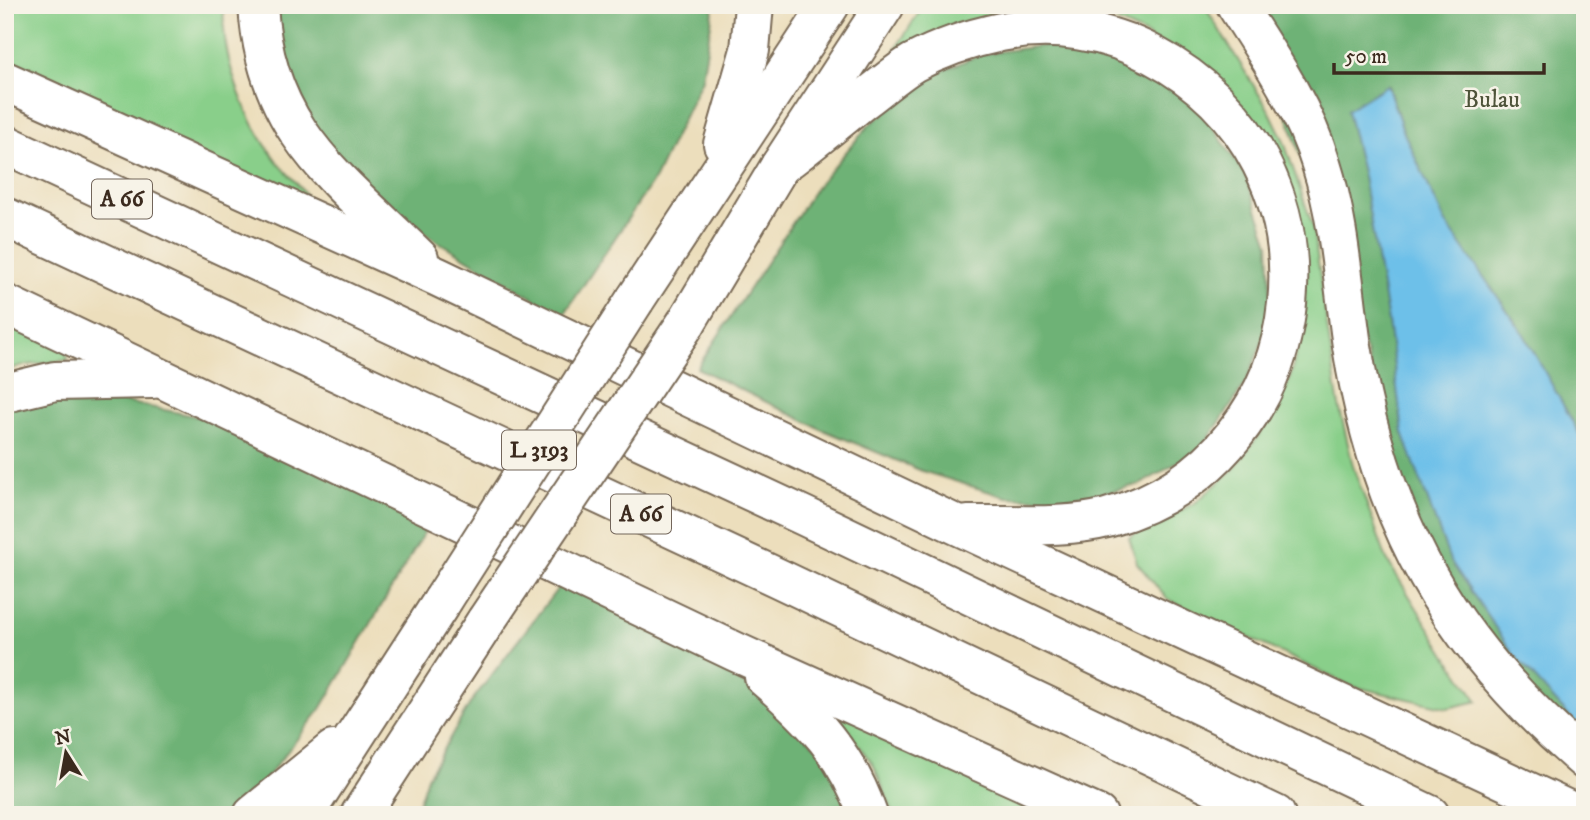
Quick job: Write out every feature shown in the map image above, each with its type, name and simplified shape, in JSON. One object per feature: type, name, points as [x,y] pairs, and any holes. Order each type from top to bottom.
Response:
[{"type":"highway","points":[[258,5],[269,73],[279,100],[298,134],[318,160],[438,277]]},
{"type":"highway","points":[[708,190],[745,74],[754,5]]},
{"type":"highway","name":"L 3193","points":[[304,815],[635,300],[830,5]]},
{"type":"highway","name":"L 3193","points":[[360,815],[476,636],[686,323],[780,166],[885,5]]},
{"type":"highway","points":[[1237,5],[1275,65],[1320,161],[1337,231],[1352,347],[1372,440],[1391,498],[1411,546],[1449,612],[1494,672],[1529,709],[1585,760]]},
{"type":"highway","points":[[780,166],[913,63],[1001,32],[1060,29],[1088,31],[1119,39],[1167,62],[1228,113],[1257,154],[1269,177],[1283,224],[1289,277],[1288,302],[1277,354],[1268,380],[1235,434],[1182,482],[1157,497],[1104,518],[1074,523],[957,525]]},
{"type":"highway","points":[[5,81],[438,277],[957,525],[1579,815]]},
{"type":"highway","name":"A 66","points":[[5,144],[804,516],[1430,815]]},
{"type":"highway","name":"A 66","points":[[5,216],[753,566],[1276,815]]},
{"type":"highway","points":[[5,304],[736,652],[1098,815]]},
{"type":"highway","points":[[5,393],[55,381],[165,379]]},
{"type":"highway","points":[[393,815],[476,636]]},
{"type":"highway","points":[[736,652],[801,709],[825,734],[853,777],[868,815]]},
{"type":"highway","points":[[253,815],[364,724]]},
{"type":"green space","points":[[5,5],[224,5],[226,45],[245,107],[265,144],[302,190],[314,211],[5,65]]},
{"type":"green space","points":[[276,5],[714,5],[702,79],[655,178],[563,316],[432,238],[350,180],[300,109],[274,37]]},
{"type":"green space","points":[[924,5],[1204,5],[1270,112],[1283,139],[1313,227],[1338,401],[1353,466],[1387,560],[1478,701],[1448,708],[1351,686],[1167,599],[1137,563],[1129,537],[1195,503],[1233,470],[1264,428],[1289,382],[1302,329],[1303,262],[1294,207],[1149,36],[1107,17],[1050,9],[897,57],[896,48]]},
{"type":"green space","name":"Bulau","points":[[1250,5],[1585,5],[1585,444],[1523,333],[1445,222],[1404,133],[1388,85],[1347,110],[1363,176],[1388,321],[1403,433],[1450,560],[1514,655],[1585,734],[1503,679],[1395,486],[1367,355]]},
{"type":"green space","points":[[1041,46],[1089,48],[1154,72],[1205,116],[1245,174],[1269,244],[1272,318],[1245,385],[1202,448],[1141,484],[1076,500],[1006,497],[922,471],[821,429],[697,368],[817,186],[869,125],[932,75],[981,54]]},
{"type":"green space","points":[[5,322],[66,350],[68,360],[20,366],[5,371]]},
{"type":"green space","points":[[39,396],[101,397],[214,420],[428,526],[321,709],[263,782],[223,815],[5,815],[5,405]]},
{"type":"green space","points":[[565,579],[716,663],[777,709],[822,752],[855,815],[415,815],[427,777],[471,702]]},
{"type":"green space","points":[[824,698],[1077,815],[894,815],[874,766]]},
{"type":"water","points":[[1387,85],[1404,133],[1445,222],[1523,333],[1585,444],[1585,734],[1514,655],[1450,560],[1403,433],[1388,321],[1363,176],[1347,110]]}]
